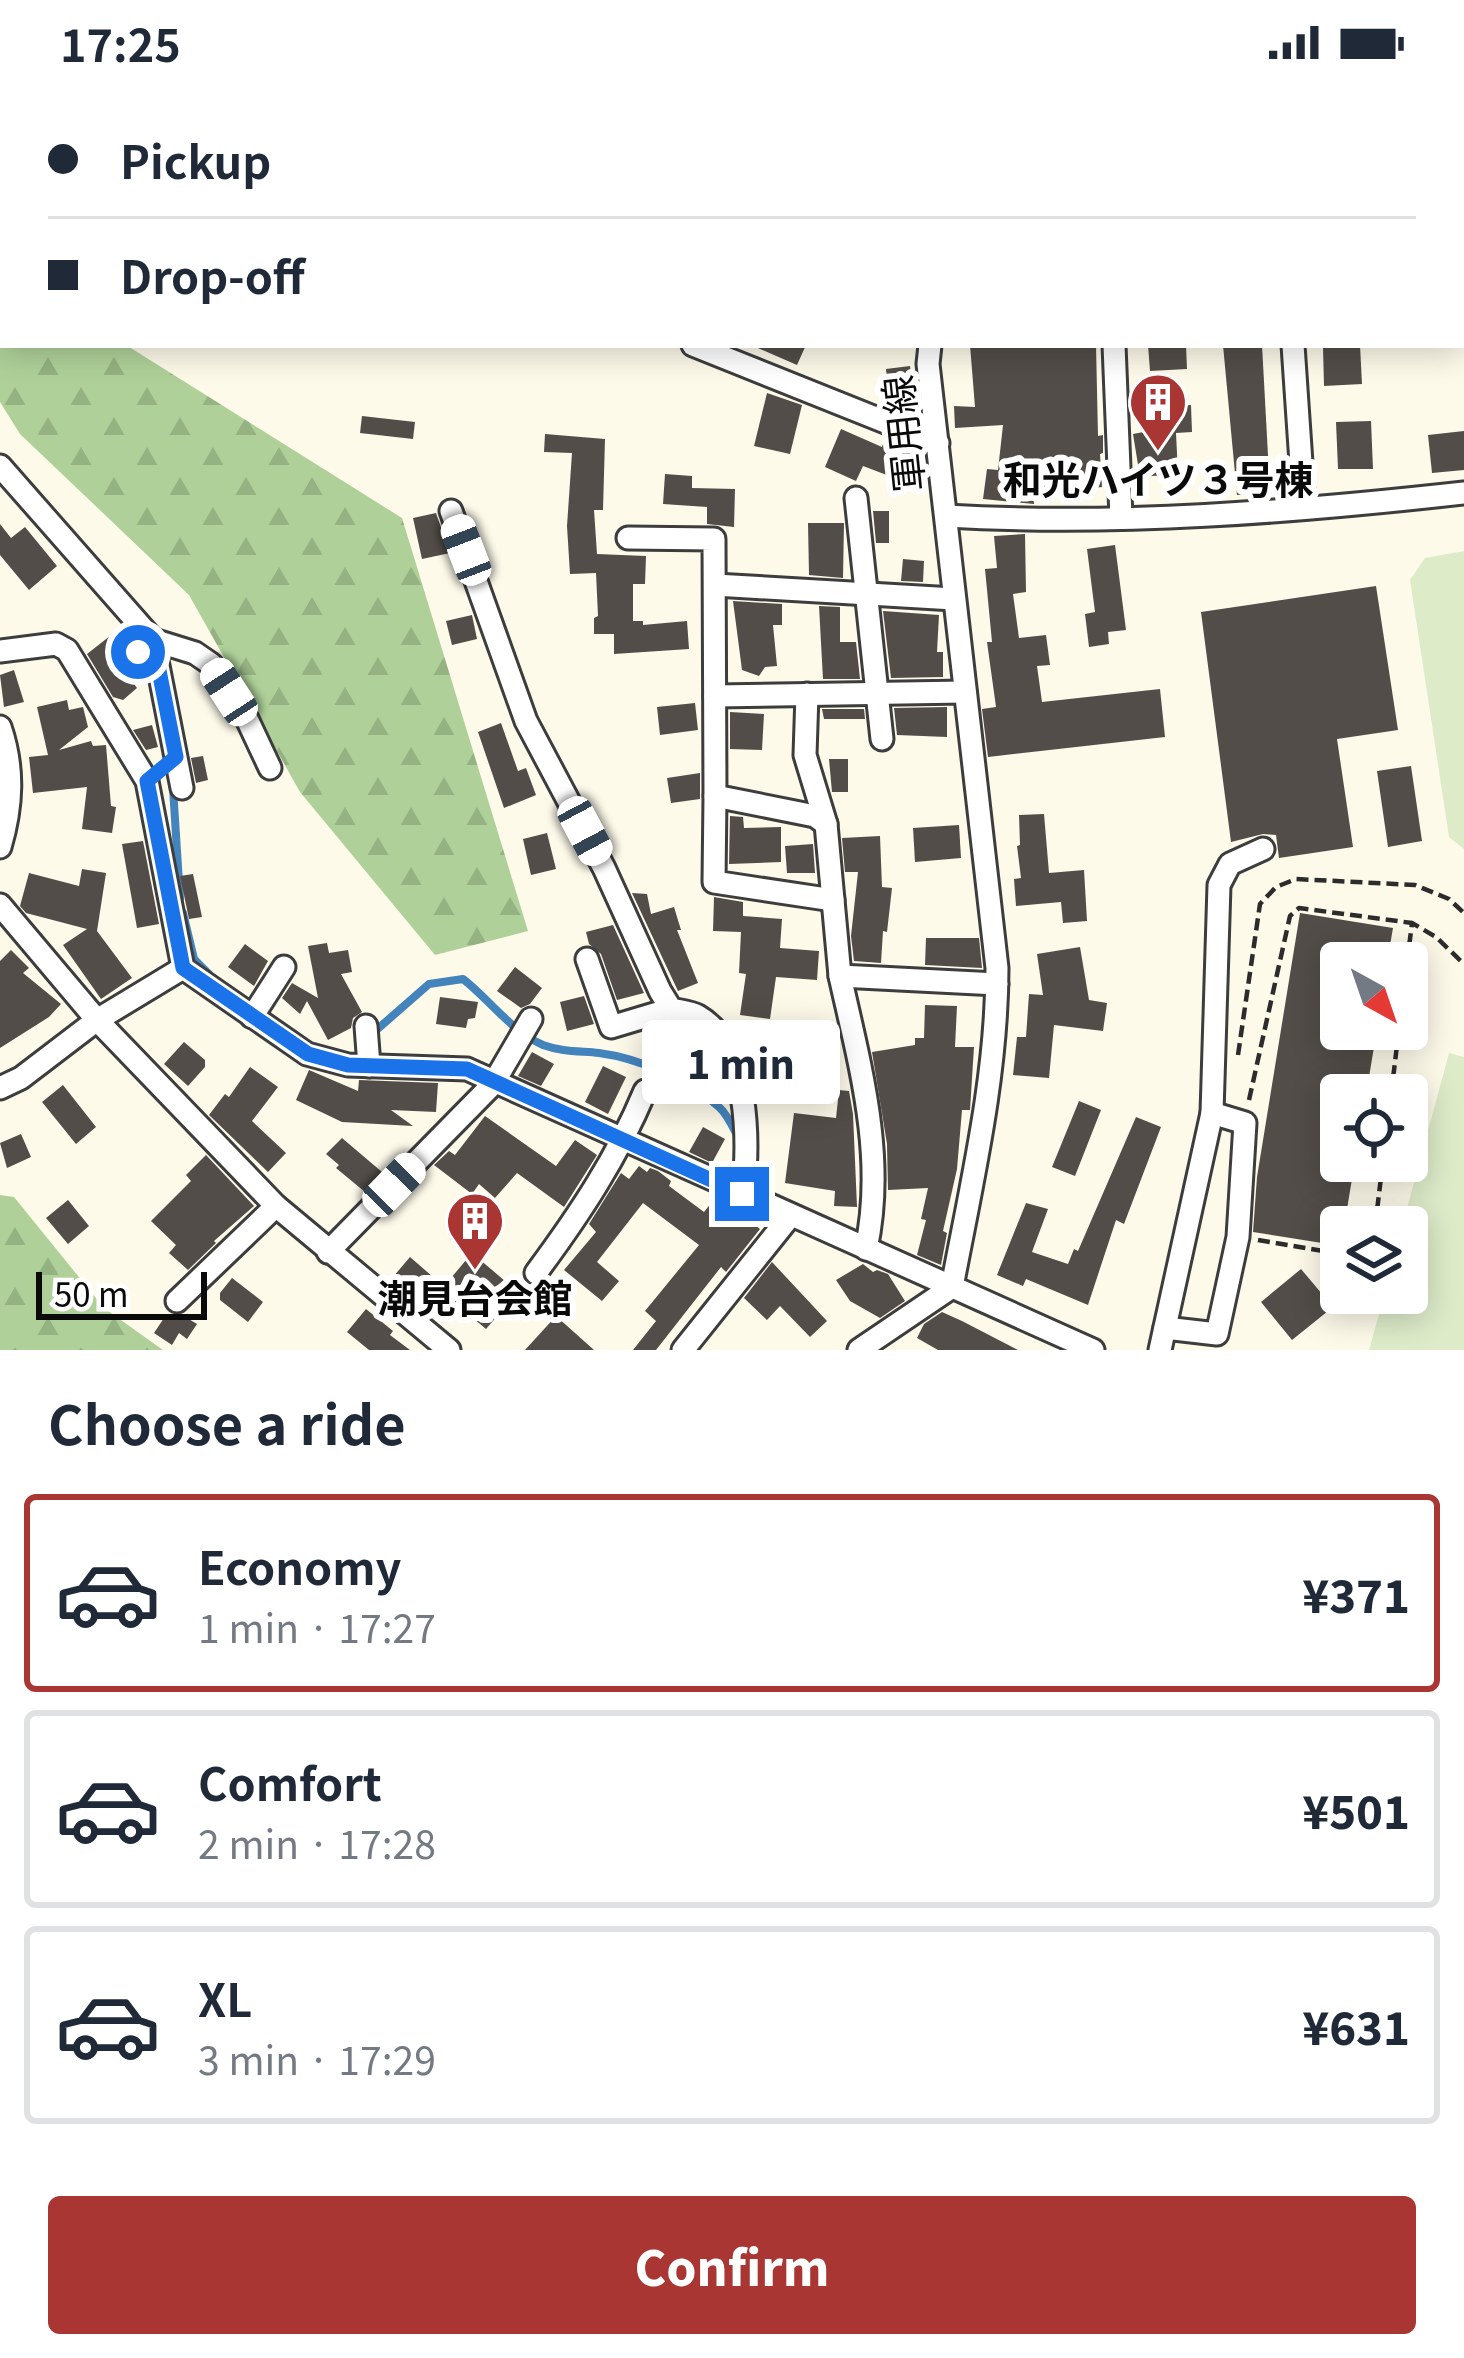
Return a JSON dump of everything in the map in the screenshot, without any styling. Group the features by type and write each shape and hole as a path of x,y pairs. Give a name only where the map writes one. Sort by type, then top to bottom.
{"street":[{"path":"700,348 938,443"},
{"name":"軍用線","path":"930,348 997,984 990,1075 952,1287"},
{"path":"1114,348 1121,517"},
{"path":"1293,348 1304,507"},
{"path":"0,466 60,548 146,646 171,761 182,788"},
{"path":"946,516 1034,521 1464,493"},
{"path":"856,499 882,739"},
{"path":"451,511 526,721 604,868 670,1009"},
{"path":"628,538 715,539 714,881 833,900"},
{"path":"715,585 954,599"},
{"path":"0,651 56,644 67,650 147,781 183,968 256,1011 308,1054 340,1053 367,1043 467,1069 1093,1350"},
{"path":"146,646 195,653 211,664 247,719 270,768"},
{"path":"715,696 964,692"},
{"path":"807,694 805,754 826,824 841,976 870,1112 874,1209 866,1249"},
{"path":"0,727 12,780 0,847"},
{"path":"147,781 171,761"},
{"path":"715,796 815,816 826,824"},
{"path":"1212,1113 1244,1124 1238,1237 1217,1334 1162,1339 1212,1113 1219,885 1230,864 1263,849"},
{"path":"0,905 97,1020 276,1206 449,1350"},
{"path":"587,958 611,1027 670,1009 698,1016 725,1042 739,1085 748,1147 742,1194"},
{"path":"256,1011 284,967"},
{"path":"0,1088 21,1078 97,1020 183,968"},
{"path":"841,976 997,984"},
{"path":"328,1252 493,1084 525,1029"},
{"path":"536,1273 624,1142 646,1090"},
{"path":"177,1301 276,1206"},
{"path":"683,1350 791,1215"},
{"path":"860,1350 952,1287"}],"path":[{"path":"1234,1073 1260,904 1276,887 1296,879 1415,885 1449,899 1464,913"},
{"path":"1244,1124 1290,916 1299,908 1412,923 1436,937 1464,964"},
{"path":"1410,942 1412,923"},
{"path":"1238,1237 1320,1251"}],"green space":[{"path":"0,348 131,348 402,518 528,931 435,955 300,792 189,595 20,434 0,402"},
{"path":"1464,551 1464,849 1449,837 1410,580 1425,558"},
{"path":"1449,1053 1464,1057 1464,1350 1369,1350 1379,1314 1428,1314 1428,1206 1408,1206 1414,1182 1428,1182 1428,1131"},
{"path":"0,1195 14,1197 104,1308 163,1350 0,1350"}],"building":[{"path":"758,348 805,348 797,365"},
{"path":"970,348 1096,348 1102,487 1093,488 1094,494 1034,498 1034,504 983,499 987,469 998,470 1003,425 955,428 954,406 975,407"},
{"path":"1148,348 1186,348 1187,369 1150,371"},
{"path":"1223,348 1262,348 1270,492 1237,495"},
{"path":"1323,348 1360,348 1362,384 1324,386"},
{"path":"910,366 914,395 889,398 886,369"},
{"path":"767,393 802,405 790,454 754,446"},
{"name":"和光ハイツ３号棟","path":"1191,405 1192,432 1176,433 1178,474 1140,477 1133,434 1154,430 1152,408"},
{"path":"362,416 415,422 413,439 360,433"},
{"path":"1371,421 1373,469 1338,469 1336,422"},
{"path":"841,429 882,447 885,438 923,453 913,485 863,466 856,481 825,467"},
{"path":"1464,431 1464,470 1432,473 1428,435"},
{"path":"545,434 605,439 603,510 594,510 597,554 646,556 645,584 633,584 633,621 643,621 643,625 687,621 689,649 614,654 614,634 594,634 596,573 570,574 567,526 572,453 544,452"},
{"path":"665,474 692,476 692,488 735,489 734,527 707,524 707,507 663,504"},
{"path":"873,511 889,511 889,543 876,543"},
{"path":"436,513 450,553 422,559 413,518"},
{"path":"808,523 844,523 843,578 809,575"},
{"path":"0,524 11,538 25,527 57,566 29,590 0,555"},
{"path":"1025,534 1026,592 1013,594 1019,638 1046,635 1050,665 1037,666 1042,702 1160,689 1165,737 988,757 982,709 996,707 987,642 992,642 985,569 997,568 994,536"},
{"path":"1115,545 1126,630 1108,632 1109,644 1089,647 1085,614 1095,612 1087,549"},
{"path":"903,559 924,561 923,582 901,581"},
{"path":"1376,586 1398,730 1337,739 1353,847 1279,858 1276,835 1231,842 1201,612"},
{"path":"733,601 782,604 782,625 773,625 777,666 765,667 759,676 742,670"},
{"path":"819,606 840,607 840,642 856,642 860,679 823,679"},
{"path":"883,611 939,615 937,652 943,652 943,677 891,678"},
{"path":"472,615 477,639 452,645 446,621"},
{"path":"115,632 139,662 126,673 137,688 123,700 113,697 87,654"},
{"path":"14,670 24,702 4,707 0,675"},
{"path":"67,700 69,710 83,707 88,727 59,750 91,741 93,746 106,745 111,806 116,807 112,833 82,829 87,787 33,793 29,757 48,755 37,707"},
{"path":"695,703 698,730 660,735 657,707"},
{"path":"947,707 947,737 897,735 894,708"},
{"path":"822,709 864,709 865,719 824,719"},
{"path":"730,712 764,714 762,750 730,749"},
{"path":"501,723 518,771 526,768 536,795 504,808 478,732"},
{"path":"152,725 158,747 146,750 133,730"},
{"path":"203,756 208,780 196,783 191,758"},
{"path":"829,759 848,759 848,792 832,792"},
{"path":"1411,766 1422,841 1388,847 1377,771"},
{"path":"700,773 700,799 671,803 667,778"},
{"path":"1044,814 1049,873 1084,870 1087,921 1063,923 1061,902 1016,906 1014,879 1021,878 1019,815"},
{"path":"730,816 743,817 744,828 781,827 781,862 729,864"},
{"path":"959,825 961,858 915,862 913,828"},
{"path":"547,833 556,869 531,875 523,839"},
{"path":"880,836 882,887 892,888 881,963 854,961 851,936 858,872 845,872 842,838"},
{"path":"143,841 159,924 137,928 122,844"},
{"path":"813,844 815,873 787,873 785,846"},
{"path":"82,869 106,873 97,931 132,978 101,999 63,945 87,929 26,913 20,906 29,873 79,886"},
{"path":"193,874 202,917 189,919 180,876"},
{"path":"632,893 647,894 651,914 674,907 681,930 677,930 698,983 678,991"},
{"path":"714,897 743,902 743,916 782,919 780,948 819,951 817,980 776,977 770,1019 740,1015 746,974 739,973 741,932 713,931"},
{"path":"1300,913 1393,928 1391,942 1320,942 1320,1050 1374,1050 1370,1074 1320,1074 1320,1182 1352,1182 1348,1206 1320,1206 1320,1243 1253,1232 1257,1177"},
{"path":"613,925 644,993 617,1000 601,954 589,944 586,932"},
{"path":"926,938 979,938 982,968 925,965"},
{"path":"327,943 329,953 348,950 352,972 341,974 362,1012 353,1018 351,1028 328,1040 307,1001 300,1014 282,998 292,983 318,998 308,946"},
{"path":"245,944 268,961 254,986 228,967"},
{"path":"1080,947 1089,1000 1107,1003 1103,1031 1054,1025 1049,1078 1013,1075 1017,1037 1026,1037 1029,994 1043,995 1037,954"},
{"path":"11,950 29,968 23,973 61,1004 0,1048 0,961"},
{"path":"515,967 542,988 521,1008 497,991"},
{"path":"584,996 594,1024 567,1031 560,1002"},
{"path":"440,997 478,1002 475,1018 468,1019 466,1028 436,1024"},
{"path":"925,1005 957,1006 955,1047 974,1047 970,1110 962,1110 941,1265 917,1255 928,1188 888,1190 887,1144 872,1052 915,1045 915,1038 924,1038"},
{"path":"786,1023 826,1031 823,1050 782,1042"},
{"path":"681,1026 703,1040 681,1074 659,1061"},
{"path":"184,1042 205,1060 205,1067 188,1086 164,1064"},
{"path":"532,1052 554,1064 541,1086 518,1076"},
{"path":"603,1066 626,1077 608,1114 585,1102"},
{"path":"250,1067 278,1087 252,1121 286,1153 268,1172 209,1115"},
{"path":"309,1070 358,1091 359,1080 438,1083 436,1112 391,1110 413,1126 342,1122 296,1100"},
{"path":"63,1085 96,1127 76,1144 42,1102"},
{"path":"839,1090 849,1091 853,1114 857,1207 834,1206 835,1191 785,1183 794,1113 836,1118"},
{"path":"1079,1101 1101,1110 1075,1176 1052,1167"},
{"path":"485,1116 556,1166 575,1140 597,1155 564,1207 517,1173 495,1198 479,1184 472,1194 434,1165 449,1151 455,1155"},
{"path":"1136,1117 1161,1127 1124,1224 1116,1220 1088,1305 1026,1279 1023,1286 997,1275 1026,1203 1048,1209 1032,1252 1068,1264 1074,1249 1078,1251"},
{"path":"703,1127 725,1139 712,1163 689,1152"},
{"path":"21,1134 31,1157 7,1168 0,1143"},
{"path":"342,1138 382,1172 365,1192 326,1154"},
{"path":"206,1155 254,1206 188,1270 169,1253 176,1245 151,1221 191,1181 186,1175"},
{"path":"639,1166 647,1172 650,1168 658,1171 671,1181 669,1186 704,1212 712,1202 736,1220 741,1214 760,1229 726,1272 721,1267 656,1350 633,1350 656,1321 645,1311 699,1245 643,1203 597,1262 619,1281 602,1301 564,1270 596,1232 589,1224 621,1173 629,1179"},
{"path":"68,1200 89,1226 68,1244 46,1218"},
{"name":"潮見台会館","path":"472,1253 518,1292 486,1329 467,1313 462,1319 435,1297"},
{"path":"410,1257 440,1283 423,1303 393,1277"},
{"path":"772,1262 827,1321 810,1337 780,1306 767,1320 744,1298"},
{"path":"863,1264 873,1272 888,1274 905,1301 880,1318 850,1301 836,1280"},
{"path":"1301,1269 1320,1292 1320,1314 1324,1314 1292,1340 1261,1302"},
{"path":"232,1278 263,1302 248,1322 220,1300"},
{"path":"366,1309 410,1350 369,1350 347,1332"},
{"path":"942,1312 1018,1350 938,1350 917,1338 924,1324"},
{"path":"166,1315 172,1319 182,1315 197,1324 187,1339 179,1333 172,1345 154,1333"},
{"path":"556,1316 594,1350 525,1350"}],"waterway":[{"path":"173,788 180,898"},
{"path":"183,913 194,959 209,974"},
{"path":"373,1033 429,984 463,979 511,1024 543,1045 630,1060 694,1088 722,1110 739,1139"}],"place":[{"name":"和光ハイツ３号棟","path":"1158,453"},
{"name":"潮見台会館","path":"475,1272"}],"route":[{"path":"138,652 153,640 176,757 147,781 183,968 308,1054 348,1065 467,1069 742,1194"}]}
